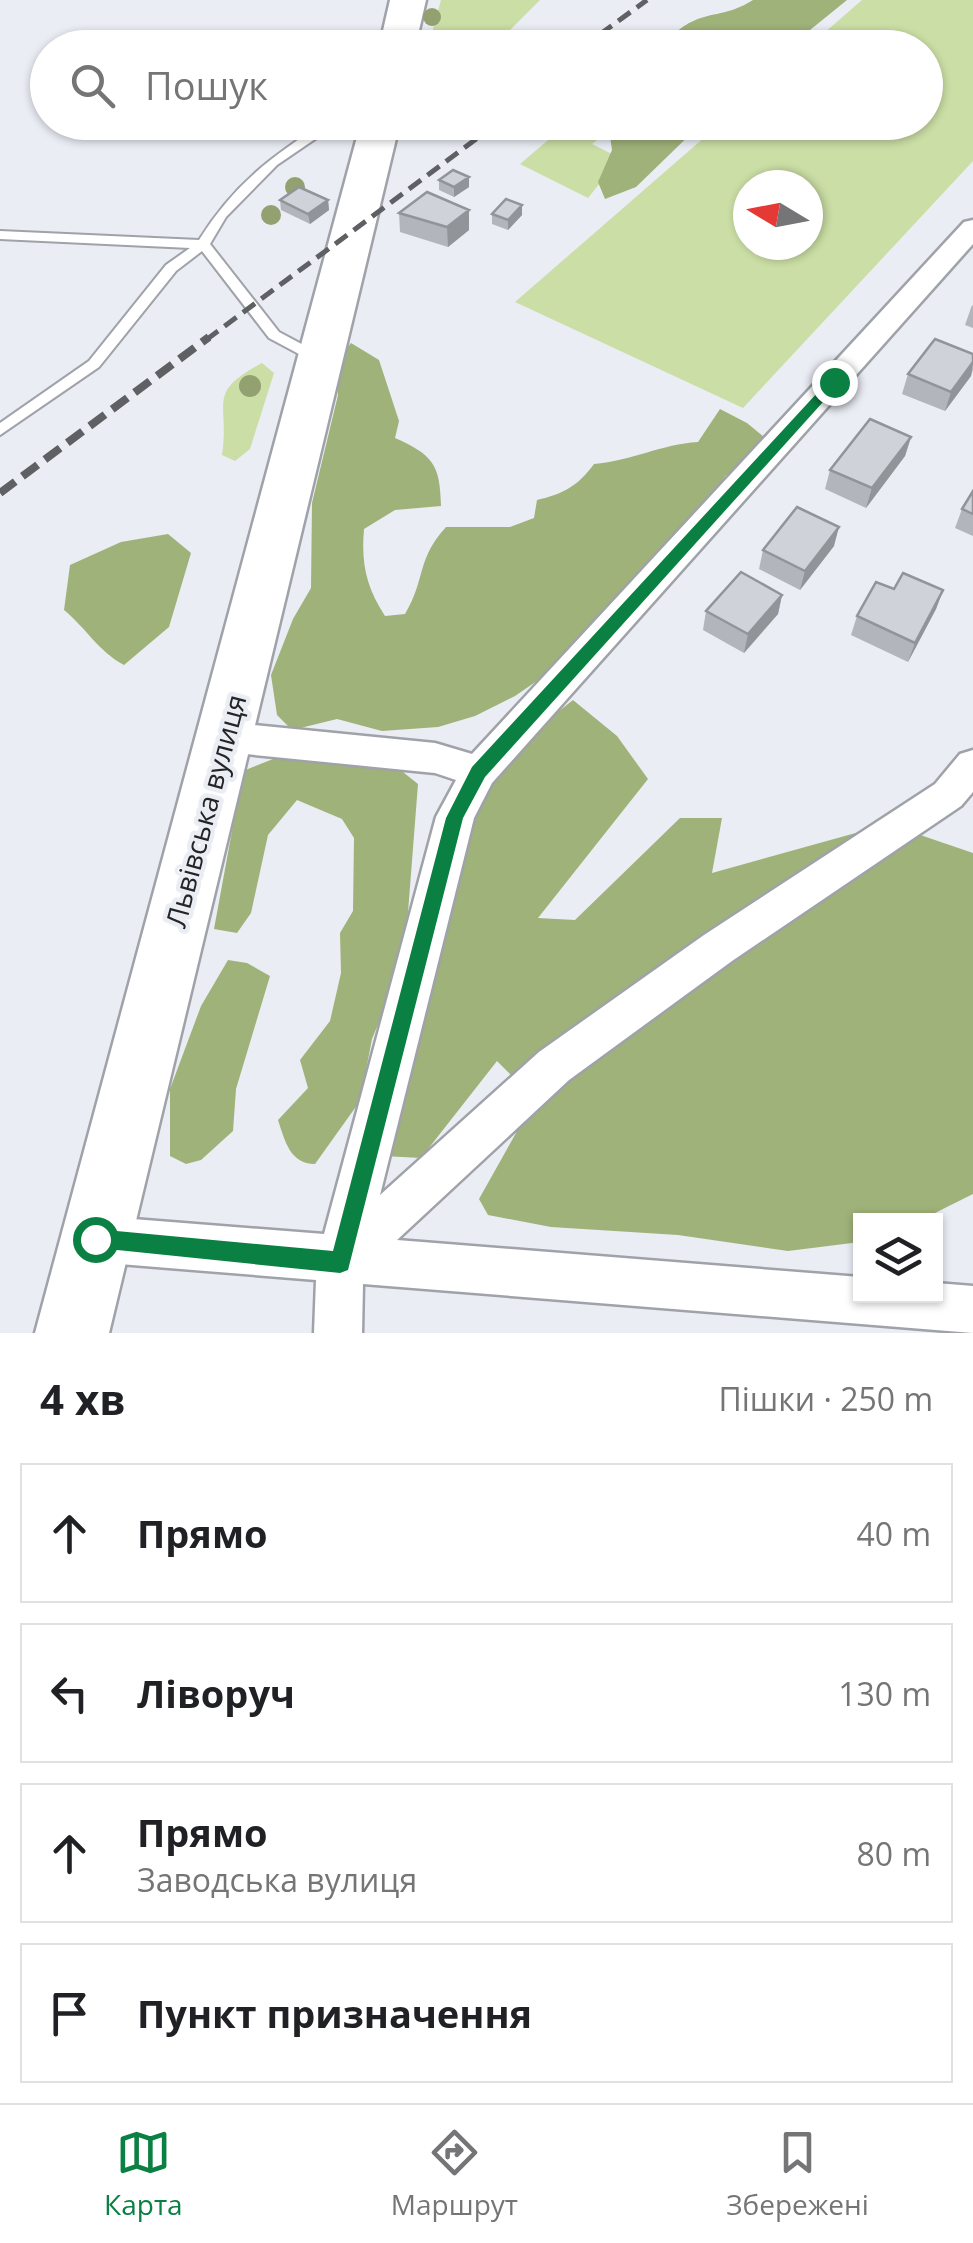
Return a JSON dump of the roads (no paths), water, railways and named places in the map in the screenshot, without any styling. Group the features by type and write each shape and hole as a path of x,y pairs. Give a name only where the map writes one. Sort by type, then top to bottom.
{"highway":[{"path":"400,30 408,0"},
{"name":"Львівська вулиця","path":"72,1333 323,362 377,140"}],"street":[{"path":"338,1333 340,1262 454,818 478,772 973,228"},
{"path":"226,737 434,758 478,772"},
{"path":"340,1262 554,1066 718,948 948,795 973,766"},
{"path":"95,1239 340,1262 973,1310"}],"lane":[{"path":"0,430 94,364 171,268 202,244 220,215 272,162 306,140"},
{"path":"0,235 202,244 274,335 323,362"}],"railway":[{"path":"606,30 647,0"},
{"path":"206,340 475,140"},
{"path":"0,493 209,337"}]}
